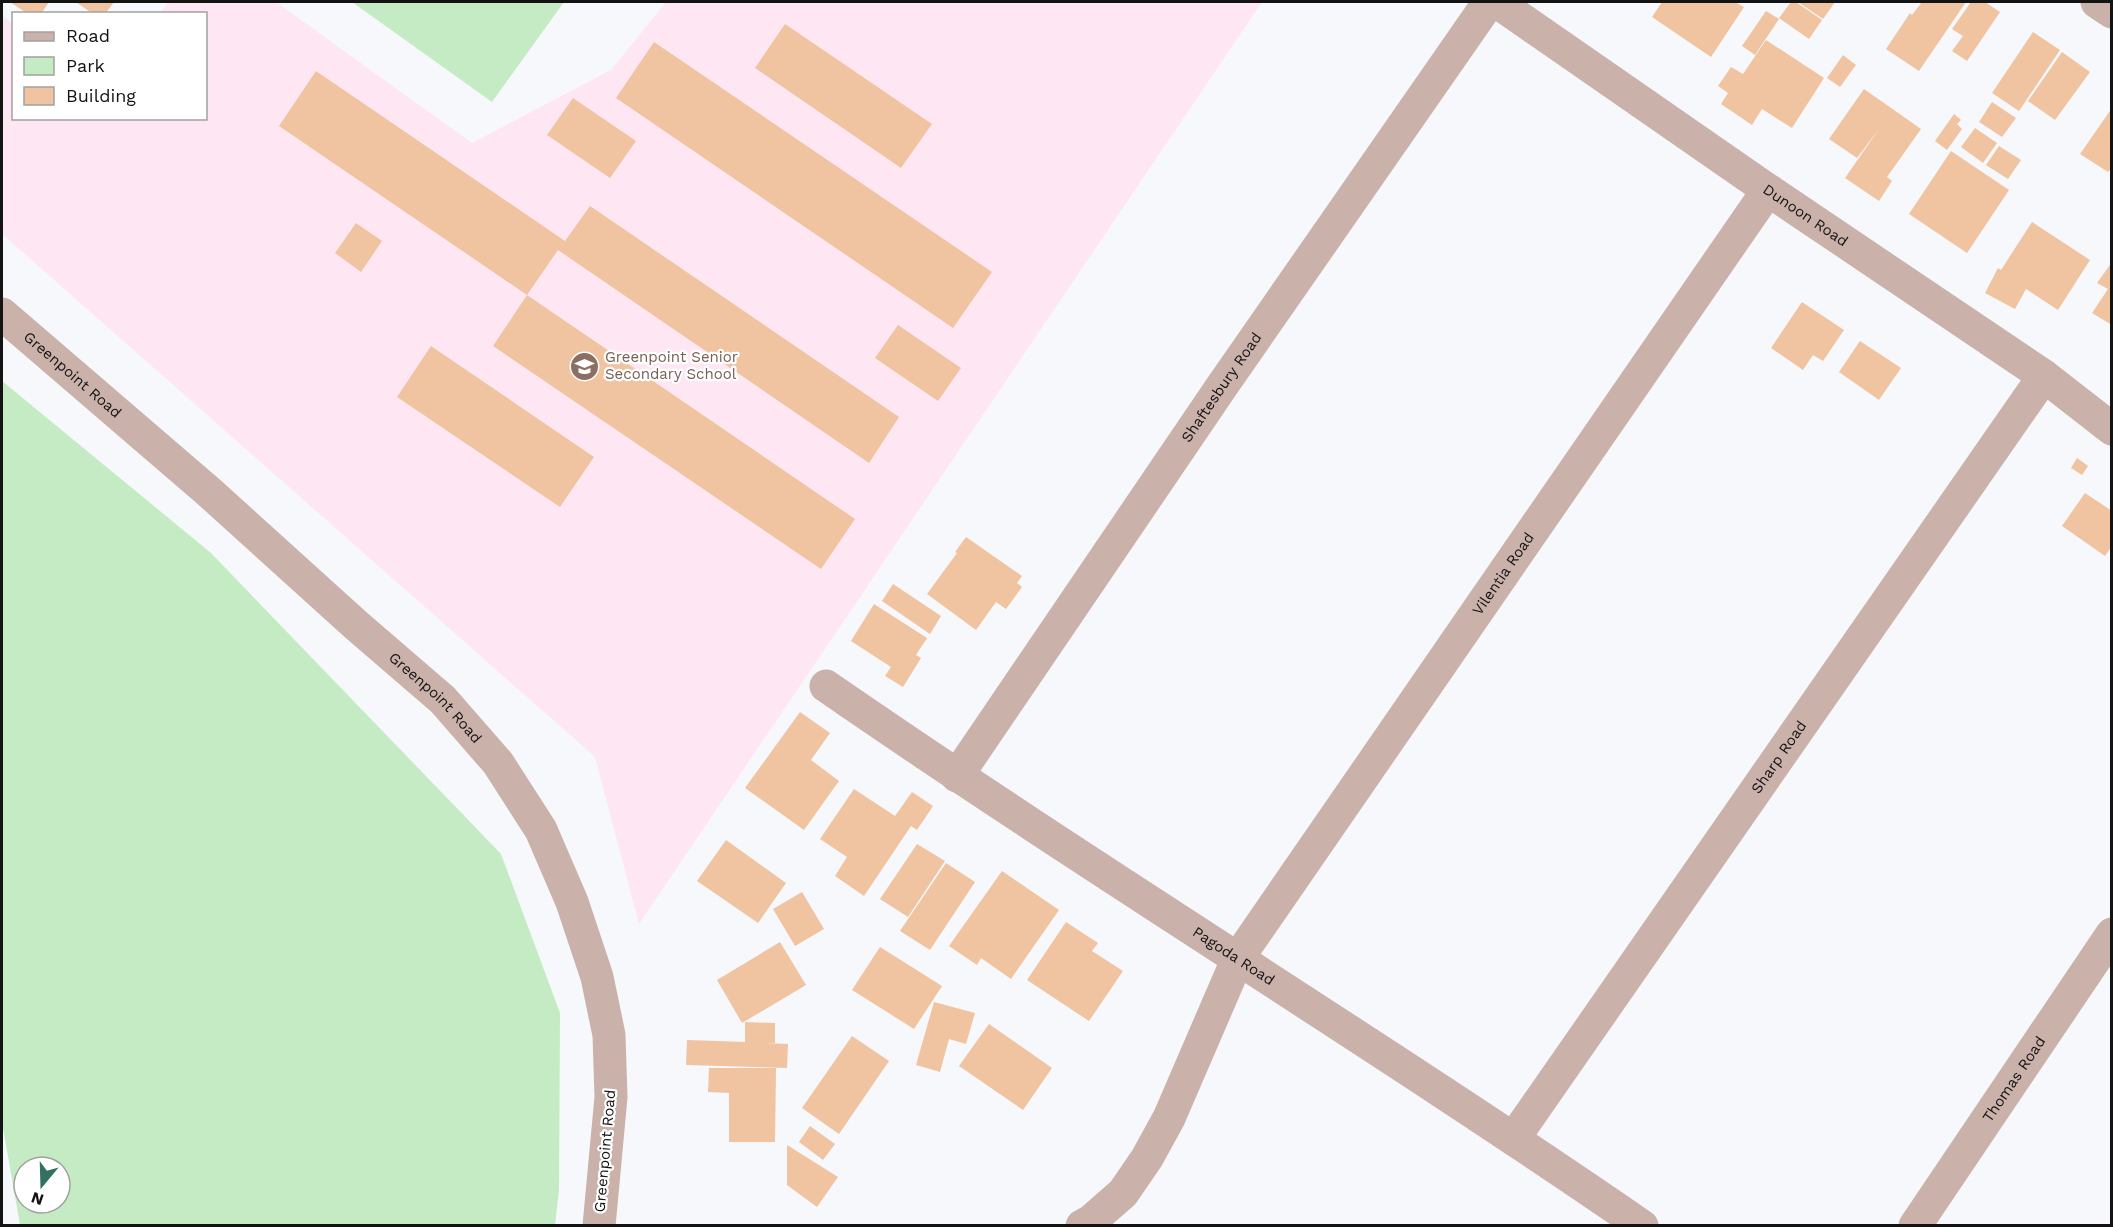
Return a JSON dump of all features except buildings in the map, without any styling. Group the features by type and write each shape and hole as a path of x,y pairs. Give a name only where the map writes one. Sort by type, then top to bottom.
{"street":[{"name":"Shaftesbury Road","path":"957,776 1221,386 1490,2"},
{"name":"Dunoon Road","path":"1497,2 1768,190 2044,376 2112,429"},
{"path":"2097,2 2112,12"},
{"name":"Vilentia Road","path":"1083,1226 1123,1193 1147,1158 1169,1118 1238,958 1768,190"},
{"name":"Greenpoint Road","path":"2,314 209,492 443,700 498,763 541,830 572,902 599,988 609,1035 611,1097 599,1226"},
{"name":"Sharp Road","path":"1514,1138 2044,376"},
{"name":"Pagoda Road","path":"826,686 957,776 1514,1138 1642,1226"},
{"name":"Thomas Road","path":"1915,1226 2112,934"}],"shaded area":[{"name":"Greenpoint Senior Secondary School","path":"168,2 276,2 472,143 611,70 666,2 1262,2 639,924 595,757 2,234 2,15 12,23 12,120 207,120 207,12 161,12"}],"green space":[{"path":"352,2 564,2 492,102"},
{"path":"2,381 211,553 501,854 560,1013 559,1190 555,1225 20,1225 18,1215 72,1215 72,1155 12,1155 12,1179 2,1122"}],"place":[{"name":"Greenpoint Senior Secondary School","path":"584,366"}]}
